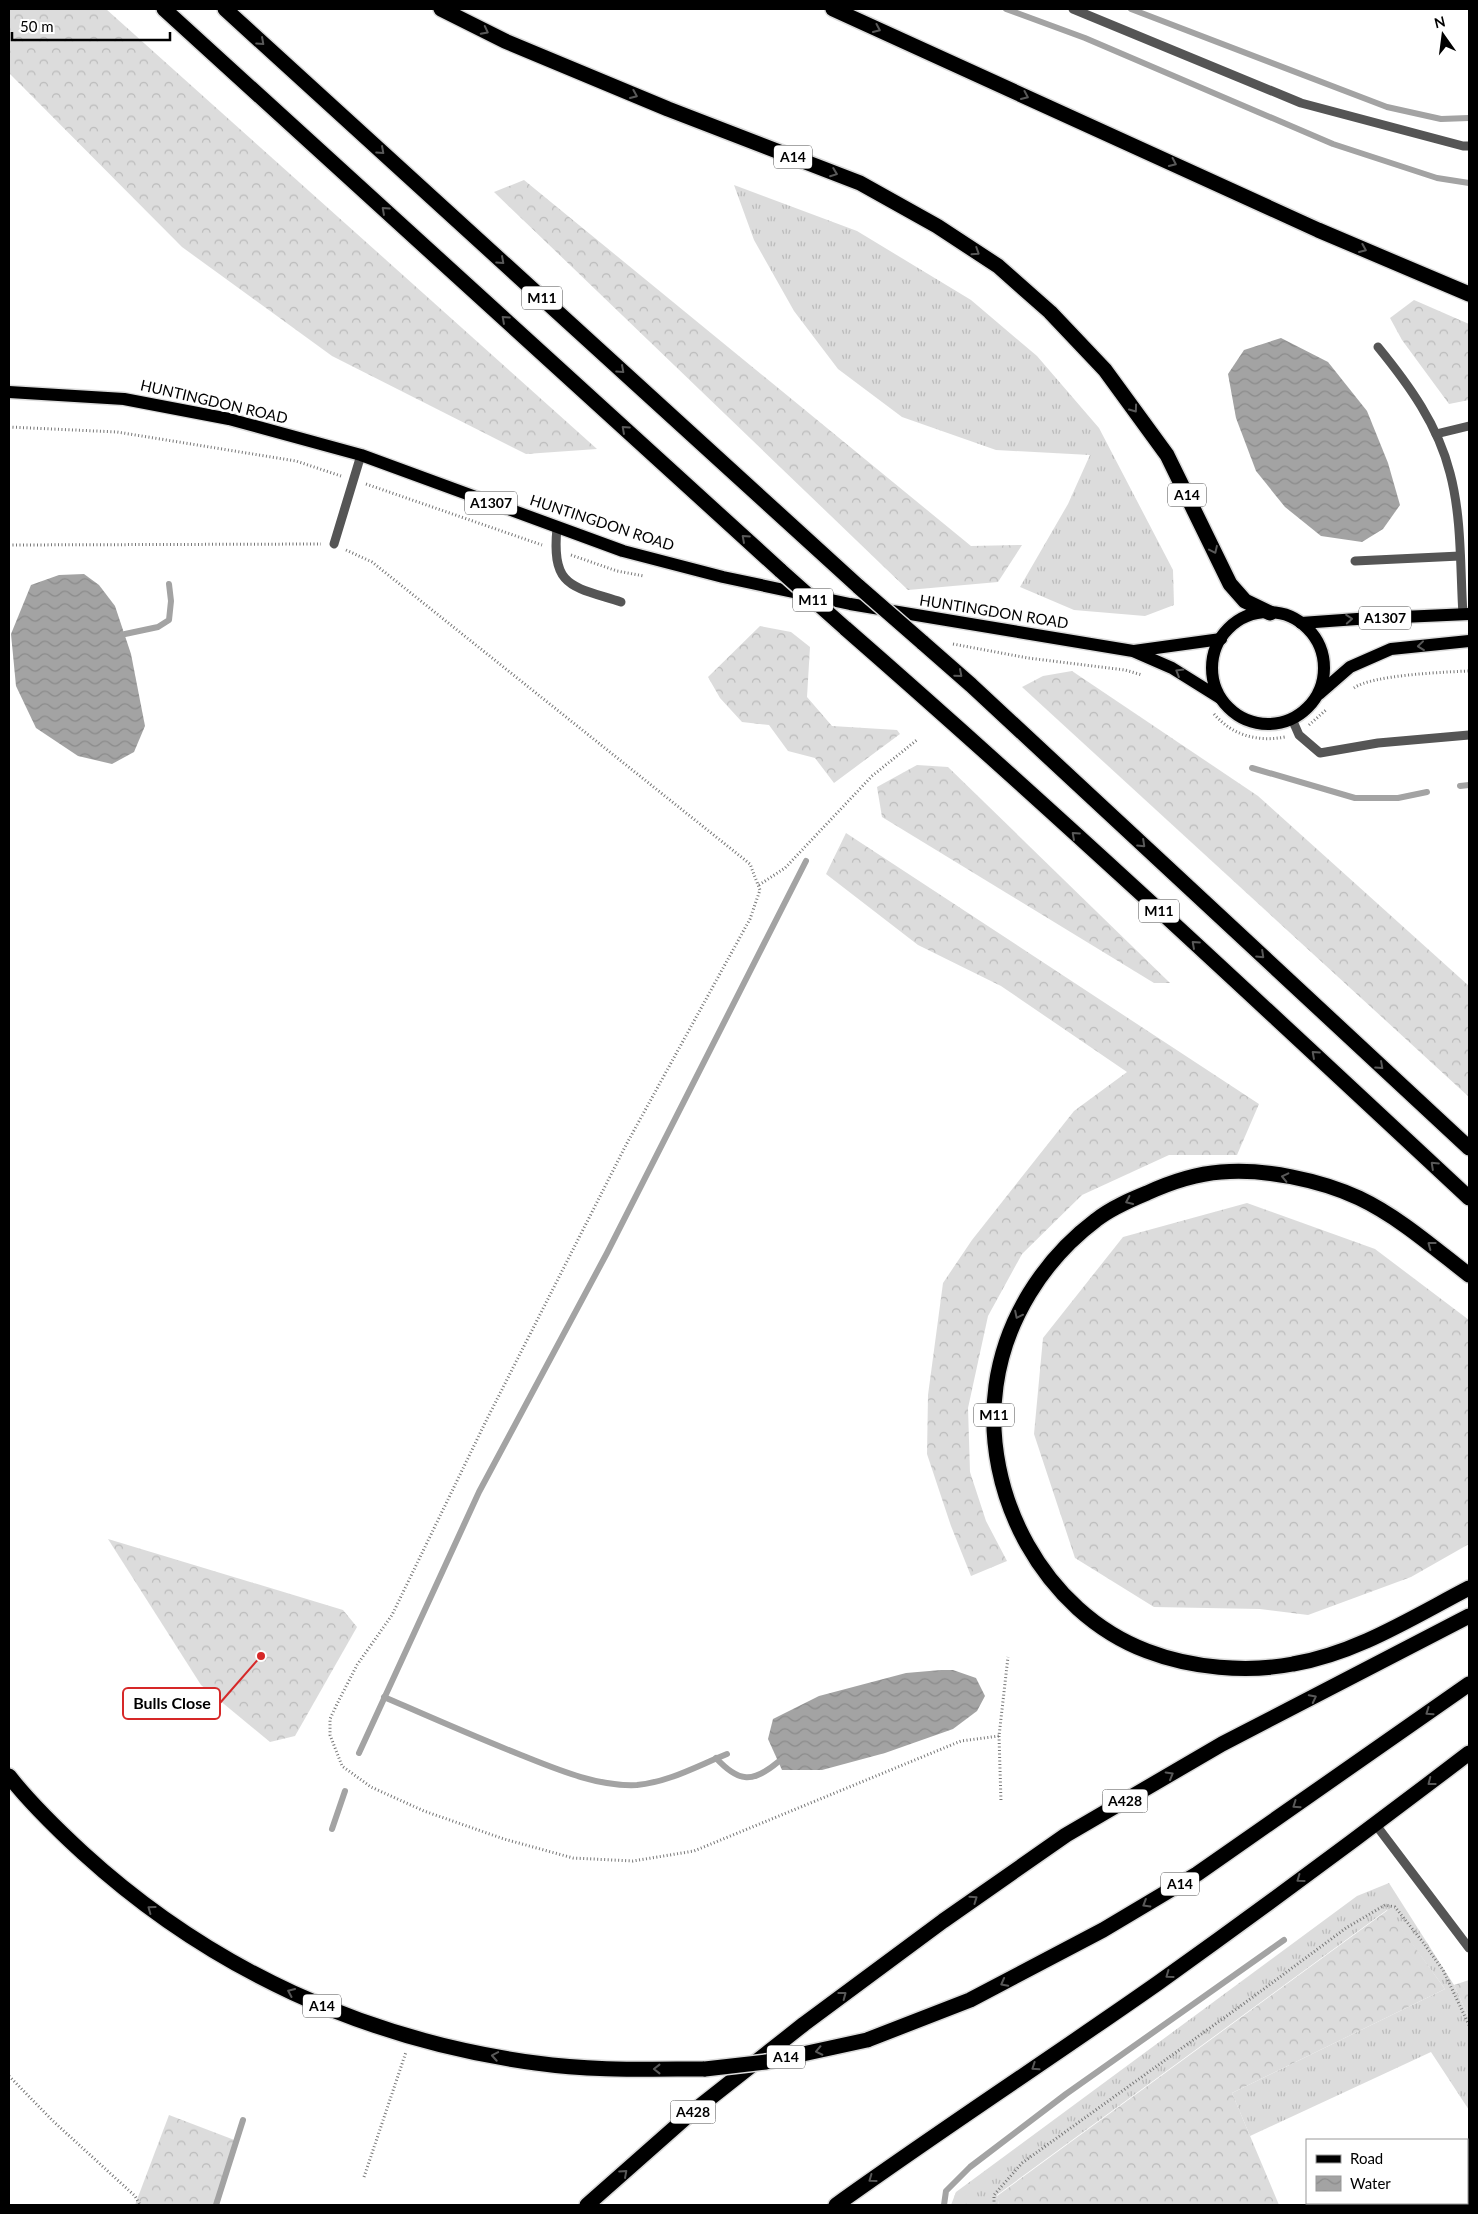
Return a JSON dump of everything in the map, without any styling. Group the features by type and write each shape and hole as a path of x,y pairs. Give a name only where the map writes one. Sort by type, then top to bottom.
{"highway":[{"name":"M11","path":"164,9 781,571 938,709 1322,1060 1469,1198"},
{"name":"M11","path":"225,9 859,586 971,685 1469,1148"},
{"name":"A14","path":"441,9 505,41 668,109 860,183 937,226 998,266 1050,312 1105,370 1167,455 1230,584 1245,601 1270,613"},
{"path":"833,9 1318,230 1469,294"},
{"name":"M11","path":"1469,1275 1395,1218 1358,1198 1326,1187 1267,1174 1221,1172 1193,1176 1142,1195 1097,1219 1060,1252 1044,1270 1016,1316 995,1388 994,1412 994,1437 1003,1486 1020,1533 1032,1552 1045,1572 1078,1609 1101,1626 1148,1652 1206,1665 1266,1668 1292,1664 1328,1656 1363,1643 1469,1588"},
{"name":"A428","path":"587,2205 690,2114 804,2024 943,1921 1066,1836 1222,1744 1469,1616"},
{"name":"A14","path":"9,1776 56,1829 113,1881 186,1934 262,1979 340,2014 411,2037 464,2051 537,2063 608,2069 705,2069 766,2062 867,2040 970,2000 1112,1925 1197,1874 1469,1684"},
{"path":"836,2205 1157,1983 1376,1825 1469,1753"}],"main road":[{"name":"HUNTINGDON ROAD","path":"9,392 124,399 229,419 361,455 557,528 623,550 723,577 850,604 1134,651 1172,668 1220,698"},
{"path":"1260,613 1270,613 1289,617 1301,623 1314,637 1322,654 1324,674 1322,686 1306,710 1292,719 1268,724 1250,722 1233,712 1220,698 1212,670 1216,649 1221,639 1234,625 1242,619 1260,613"},
{"name":"A1307","path":"1301,623 1357,618 1466,615"},
{"name":"HUNTINGDON ROAD","path":"1134,651 1221,639"},
{"name":"A1307","path":"1316,697 1350,667 1391,649 1469,641"}],"lane":[{"path":"1073,9 1301,103 1469,146"},
{"path":"1378,348 1410,388 1436,434 1451,476 1456,501 1466,615"},
{"path":"1436,434 1469,426"},
{"path":"334,544 361,455"},
{"path":"557,528 555,549 560,574 566,581 582,589 621,602"},
{"path":"1354,561 1460,556"},
{"path":"1292,719 1299,735 1320,753 1378,743 1469,735"},
{"path":"1376,1825 1469,1948"}],"path":[{"path":"9,427 116,432 296,461 618,571 646,576"},
{"path":"9,545 334,544 372,562 743,858 750,864 759,886 760,890 750,919 626,1145 486,1421 392,1615 357,1665 336,1704 330,1719 330,1735 342,1766 371,1788 424,1811 504,1839 573,1858 632,1862 694,1851 961,1741 999,1736"},
{"path":"950,644 1028,658 1125,670 1149,677"},
{"path":"1350,692 1360,684 1396,678 1469,671"},
{"path":"1210,710 1223,725 1245,736 1268,740 1299,735 1333,704"},
{"path":"759,886 785,868 872,776 918,739"},
{"path":"1001,1802 999,1736 1008,1657"},
{"path":"994,2205 994,2195 1022,2163 1346,1928 1385,1905 1395,1907 1443,1970 1469,2026"},
{"path":"364,2177 411,2037"},
{"path":"9,2076 53,2121 135,2196 140,2205"}],"green space":[{"path":"9,9 106,9 597,449 526,454 332,356 182,247 9,73"},
{"path":"524,180 971,546 1022,545 998,582 908,590 494,192"},
{"path":"734,185 857,231 971,300 1037,356 1099,428 1173,570 1174,605 1145,616 1074,610 1020,587 1068,504 1090,455 996,450 902,417 838,369 794,311 754,240"},
{"path":"1414,300 1469,324 1469,400 1449,404 1402,340 1390,318"},
{"path":"760,626 791,632 810,647 807,697 832,726 897,730 900,734 834,783 815,758 788,751 769,725 742,722 720,698 708,677"},
{"path":"1072,671 1258,796 1469,986 1469,1097 1022,687 1043,676"},
{"path":"917,765 948,767 1170,983 1154,983 882,817 877,787"},
{"path":"846,833 1259,1104 1237,1155 1169,1155 1082,1195 1022,1254 988,1316 968,1408 970,1472 986,1521 1007,1561 971,1576 951,1526 927,1454 928,1395 943,1283 972,1240 1074,1111 1127,1072 1001,986 918,945 826,874"},
{"path":"1247,1203 1375,1249 1469,1320 1469,1544 1411,1577 1308,1615 1260,1609 1154,1607 1075,1558 1034,1434 1043,1338 1123,1237"},
{"path":"108,1539 343,1610 357,1627 295,1736 270,1742 201,1685"},
{"path":"1389,1883 1454,1985 1469,2018 1469,2110 1431,2052 1250,2136 1232,2093 1445,1989 1387,1910 997,2195 999,2205 951,2205 956,2192 1357,1896"},
{"path":"1388,1910 1445,1989 1232,2093 1279,2205 999,2205 997,2196"},
{"path":"1469,1980 1469,2018 1454,1985"},
{"path":"169,2115 237,2141 219,2205 135,2205"}],"water":[{"path":"1281,338 1328,362 1367,411 1388,463 1400,505 1383,529 1362,542 1321,536 1285,507 1256,471 1236,418 1228,374 1244,350"},
{"path":"84,574 99,585 115,606 131,654 145,726 134,752 112,764 78,756 36,728 16,686 11,634 31,585 59,575"},
{"path":"953,1670 976,1678 985,1696 977,1711 953,1729 885,1753 822,1770 782,1770 768,1739 773,1719 819,1696 906,1673"}],"waterway":[{"path":"1006,9 1085,38 1333,144 1437,178 1469,183"},
{"path":"1131,9 1387,107 1441,119 1469,118"},
{"path":"125,634 158,627 169,620 171,601 169,584"},
{"path":"1252,768 1355,798 1398,798 1427,792"},
{"path":"1460,786 1469,785"},
{"path":"359,1753 479,1492 607,1253 806,861"},
{"path":"384,1697 548,1766 577,1776 607,1783 637,1785 660,1781 727,1754"},
{"path":"716,1758 732,1772 746,1777 761,1774 778,1762"},
{"path":"332,1829 345,1791"},
{"path":"944,2205 946,2191 970,2167 1066,2094 1284,1940"},
{"path":"216,2205 243,2120"}],"place":[{"name":"Bulls Close","path":"261,1656"}]}
